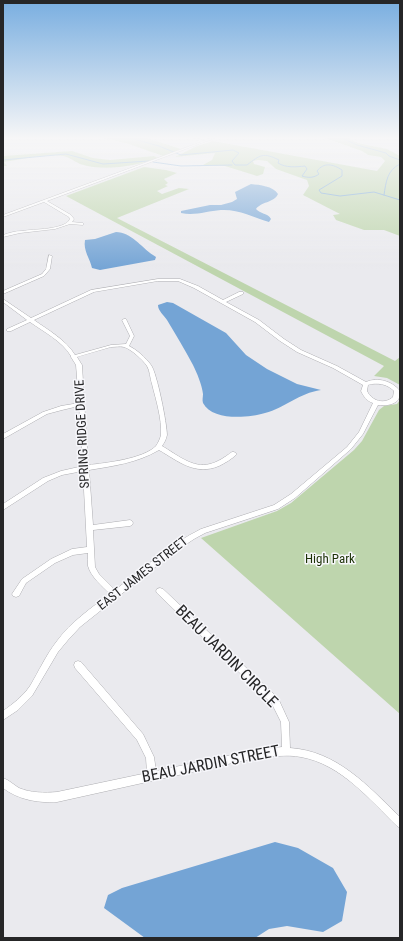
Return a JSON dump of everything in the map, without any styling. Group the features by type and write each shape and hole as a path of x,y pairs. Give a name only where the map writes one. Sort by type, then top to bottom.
{"street":[{"path":"3,216 96,182"},
{"path":"44,201 70,216 72,219 70,223"},
{"path":"3,236 19,231 59,227 70,223 82,224"},
{"path":"3,293 43,275 48,269 50,256"},
{"path":"9,330 93,291 151,281 171,280 185,282 257,321 298,351 366,384 380,382 392,386 397,394 397,401 388,404 370,400 364,394 366,384"},
{"path":"223,302 241,293"},
{"name":"SPRING RIDGE DRIVE","path":"3,300 61,342 71,352 78,365 82,404 92,567 97,576 115,595"},
{"path":"124,320 131,334 131,339 127,346"},
{"path":"3,507 48,479 61,473 85,467 124,462 147,453 158,447 163,441 164,430 150,369 136,351 127,346 113,346 73,357"},
{"name":"EAST JAMES STREET","path":"3,716 15,707 31,690 51,656 65,638 115,595 193,535 203,530 276,507 293,496 349,448 361,433 376,402"},
{"path":"3,437 45,413 82,404"},
{"path":"158,447 200,468 212,467 234,454"},
{"path":"89,528 130,523"},
{"path":"16,594 24,582 52,561 72,552 90,550"},
{"name":"BEAU JARDIN CIRCLE","path":"160,591 275,702 285,722 286,750"},
{"path":"78,665 140,737 148,751 152,776"},
{"name":"BEAU JARDIN STREET","path":"3,782 17,792 30,797 57,797 255,754 275,750 286,750 306,753 333,764 356,781 400,823"}],"green space":[{"path":"104,182 167,182 168,183 165,185 168,186 157,191 162,194 179,188 189,189 117,218 395,361 400,357 400,385 387,378 374,376 384,366 66,196"},
{"path":"308,182 400,182 400,236 384,230 364,230 336,220 333,215 340,214 303,195 309,186"},
{"name":"High Park","path":"400,400 400,714 201,538 277,511 291,503 354,450 362,441 379,410 384,406 397,404"}],"water":[{"path":"251,184 262,185 273,189 278,194 274,199 256,209 270,217 271,219 269,222 239,212 227,210 196,214 181,213 181,211 232,202 237,199 235,192"},
{"path":"116,232 126,234 136,240 156,257 155,260 100,270 92,268 86,251 85,240 95,239"},
{"path":"167,302 173,303 226,333 246,355 267,369 297,384 321,390 306,394 279,408 258,415 231,417 214,413 203,403 202,387 195,368 159,309 158,305"},
{"path":"275,842 298,848 333,868 347,892 342,921 323,932 287,926 269,929 255,938 145,938 104,908 108,895 122,888"}],"waterway":[{"path":"332,182 319,190 321,193 340,196 374,192 400,200"},
{"path":"384,195 387,182"}]}
